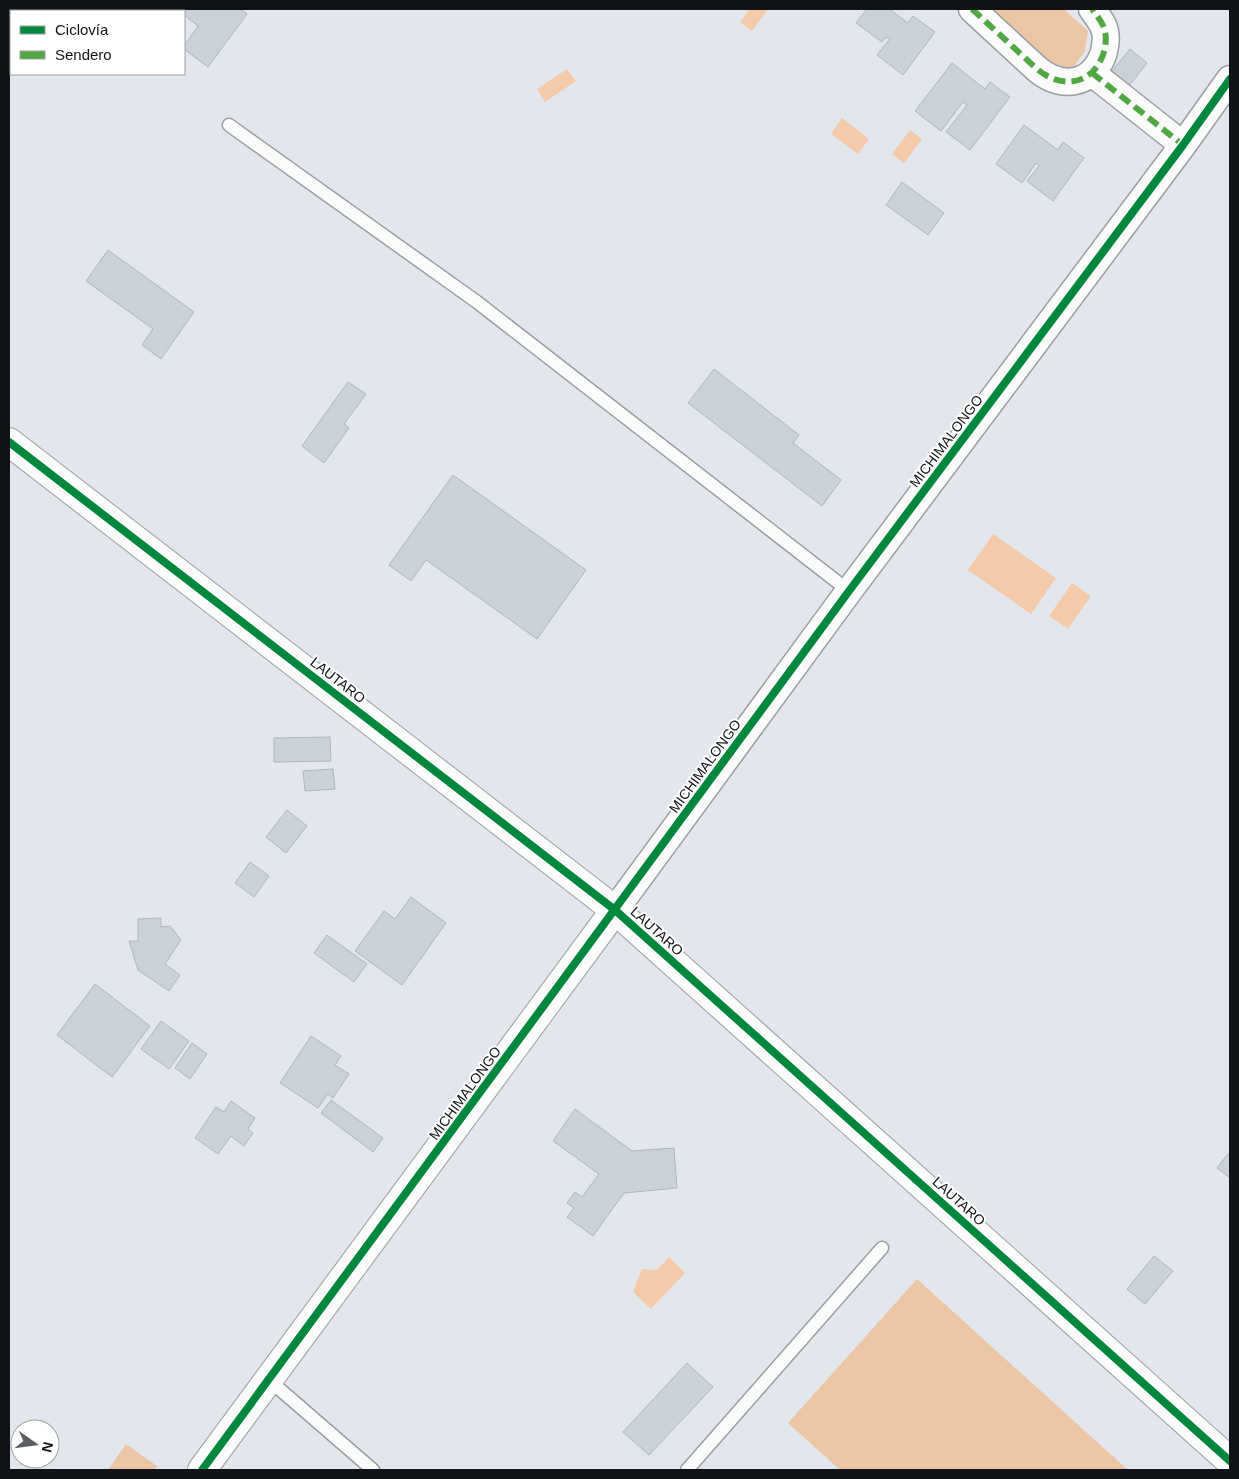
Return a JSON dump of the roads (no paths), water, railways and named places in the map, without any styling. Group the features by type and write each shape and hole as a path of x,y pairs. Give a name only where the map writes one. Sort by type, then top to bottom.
{"street":[{"path":"972,9 1045,76 1064,82 1084,78 1092,73 1099,64 1106,44 1104,29 1092,9"},
{"path":"1092,73 1183,145"},
{"name":"MICHIMALONGO","path":"202,1470 1230,79"},
{"name":"LAUTARO","path":"9,442 615,910 1230,1461"}],"lane":[{"path":"228,125 477,302 850,591"},
{"path":"687,1470 882,1248"},
{"path":"269,1380 373,1470"}]}
